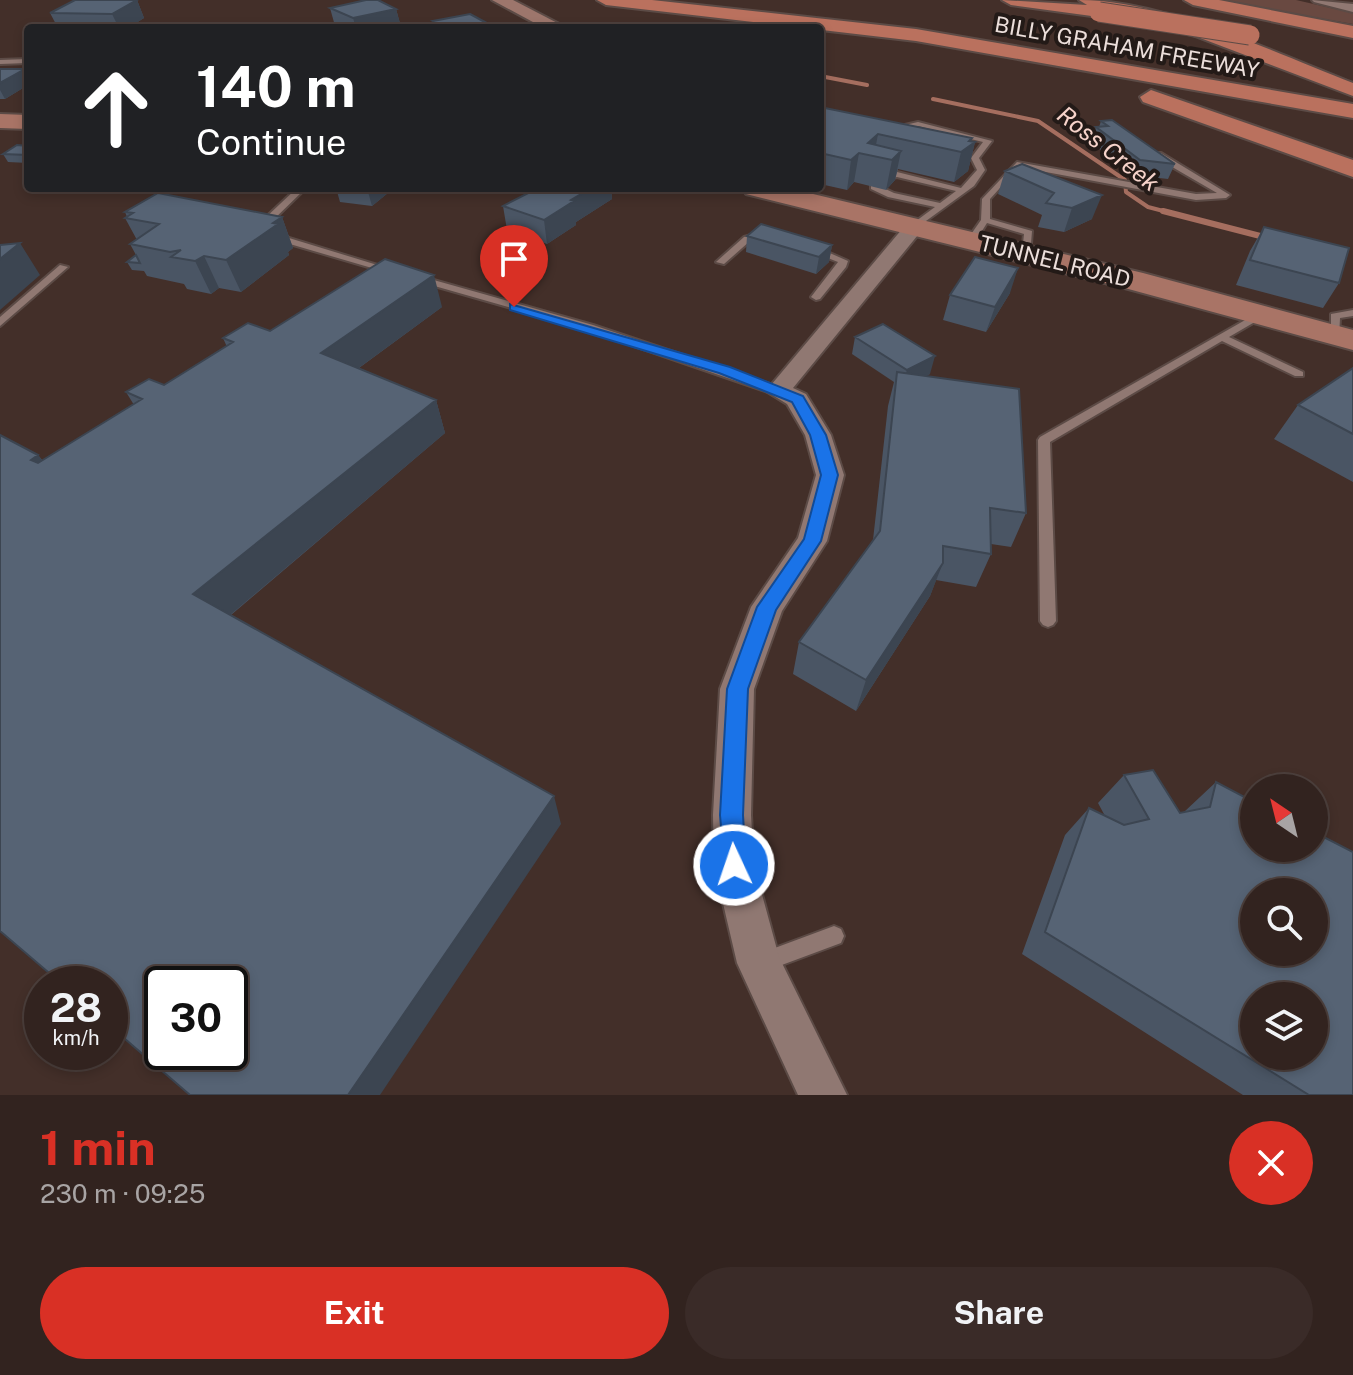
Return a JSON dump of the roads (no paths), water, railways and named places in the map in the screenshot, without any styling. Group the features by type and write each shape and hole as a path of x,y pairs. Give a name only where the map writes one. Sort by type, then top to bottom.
{"highway":[{"name":"BILLY GRAHAM FREEWAY","path":"606,0 916,35 1353,111"},
{"path":"764,0 1184,80"},
{"path":"1011,0 1094,6 1279,41"},
{"path":"1193,0 1353,32"},
{"path":"1094,6 1202,32 1353,90"},
{"path":"829,24 978,53 1114,86 1234,124 1353,169"}],"main road":[{"path":"500,0 550,24"},
{"path":"0,121 24,122"},
{"name":"TUNNEL ROAD","path":"772,192 915,226 978,230 1027,254 1261,314 1347,329"}],"street":[{"path":"1318,0 1353,8"},
{"path":"823,1095 759,963 734,865 732,815 737,689 767,607 812,541 830,475 818,435 797,399 778,391 915,226"}],"lane":[{"path":"0,62 24,61"},
{"path":"894,140 880,137 888,129 918,124 985,138 988,141 975,158"},
{"path":"978,230 986,199 1017,164 1196,197 1226,195 1149,151"},
{"path":"962,155 975,158"},
{"path":"915,226 971,184 981,170 975,158"},
{"path":"884,178 897,174 960,190"},
{"path":"874,187 878,191 942,206"},
{"path":"266,222 298,192"},
{"path":"250,221 266,222 286,240 589,327 778,391"},
{"path":"721,262 752,236 780,239"},
{"path":"794,243 843,261 843,265 816,297"},
{"path":"0,323 63,267"},
{"path":"1048,621 1044,440 1261,314"},
{"path":"1221,337 1299,374"},
{"path":"759,963 834,936"}],"waterway":[{"name":"Ross Creek","path":"824,77 867,85"},
{"name":"Ross Creek","path":"933,99 1038,121 1125,180 1126,192 1148,207 1171,213"},
{"name":"Ross Creek","path":"1163,211 1268,238"}]}
